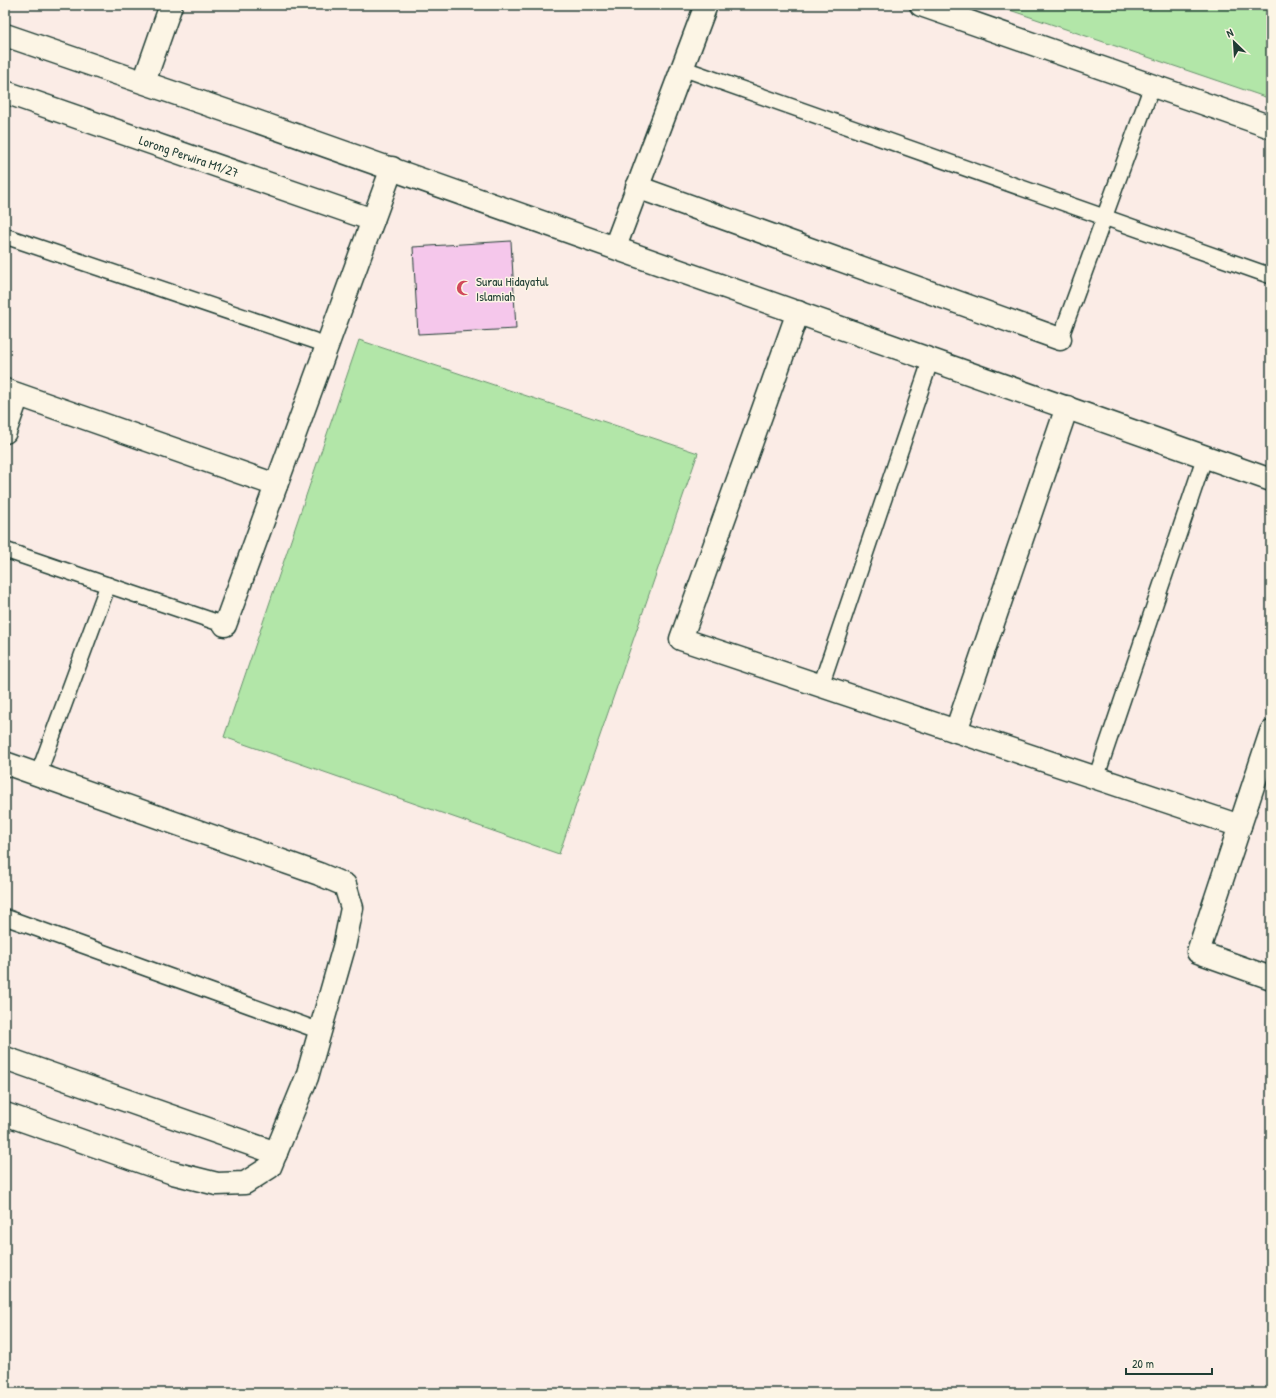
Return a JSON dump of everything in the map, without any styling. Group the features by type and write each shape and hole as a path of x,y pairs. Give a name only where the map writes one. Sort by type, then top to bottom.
{"street":[{"path":"144,82 171,5"},
{"path":"615,247 706,5"},
{"path":"921,5 1271,127"},
{"path":"5,35 392,168 1271,480"},
{"name":"Lorong Perwira M1/27","path":"5,92 373,220"},
{"path":"226,625 392,168"},
{"path":"638,187 1060,339"},
{"path":"798,312 681,638 1240,826"},
{"path":"5,432 12,393 276,485"},
{"path":"956,731 1067,407"},
{"path":"1271,732 1198,952 1271,978"},
{"path":"5,763 319,874 345,885 352,908 344,947 307,1077 270,1167 245,1184 217,1184 173,1173 5,1114"},
{"path":"5,1058 276,1153"}],"lane":[{"path":"682,68 1271,276"},
{"path":"1060,339 1152,86"},
{"path":"5,236 327,345"},
{"path":"821,686 931,359"},
{"path":"1096,778 1205,456"},
{"path":"5,550 226,625"},
{"path":"38,775 108,585"},
{"path":"5,917 320,1031"}],"green space":[{"path":"995,5 1271,5 1271,99"},
{"path":"359,340 698,453 559,854 224,737"}],"building":[{"name":"Surau Hidayatul Islamiah","path":"511,241 516,329 418,334 413,247"}],"place":[{"name":"Surau Hidayatul Islamiah","path":"464,288"}]}
